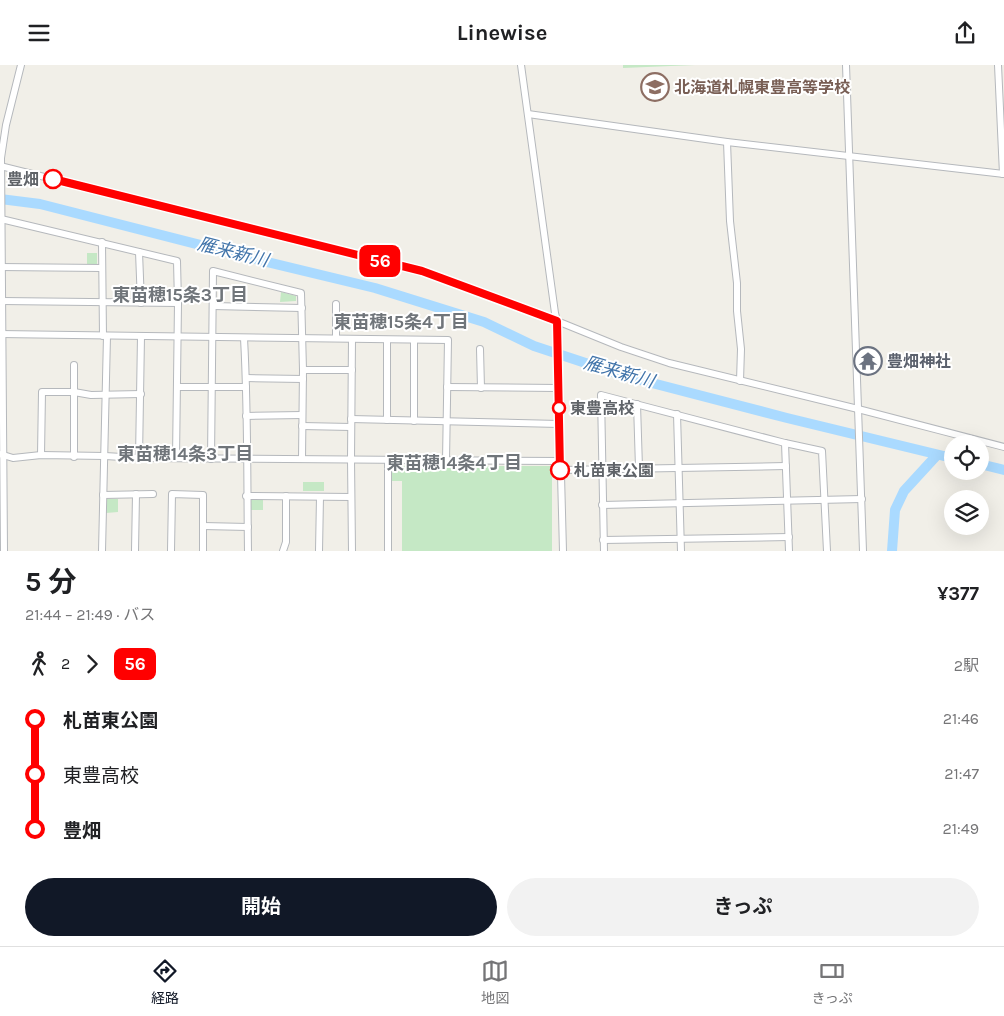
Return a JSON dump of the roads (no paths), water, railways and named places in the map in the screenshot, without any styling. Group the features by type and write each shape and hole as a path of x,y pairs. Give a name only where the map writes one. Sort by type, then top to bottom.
{"street":[{"path":"4,551 1,377 1,166 6,125 21,65"},
{"path":"521,65 557,321 563,551"},
{"path":"846,65 863,551"},
{"path":"528,114 726,142 1004,174 998,65"},
{"path":"726,142 730,221 737,283 737,311 741,349 740,381"},
{"path":"1,166 422,271 621,347 669,363 1004,447"},
{"path":"1,215 177,261 176,458"},
{"path":"102,242 102,302 105,336 105,456 102,551"},
{"path":"139,252 141,303"},
{"path":"1,267 102,268"},
{"path":"211,459 214,271 301,293 303,370 302,459"},
{"path":"2,301 178,303"},
{"path":"336,304 336,338"},
{"path":"213,306 302,308"},
{"path":"1,334 387,340 448,339 446,461"},
{"path":"139,458 141,336"},
{"path":"244,338 248,551"},
{"path":"352,339 352,551"},
{"path":"387,340 387,420"},
{"path":"414,340 414,421"},
{"path":"480,349 481,388"},
{"path":"74,365 74,457"},
{"path":"303,370 352,370"},
{"path":"246,378 303,379"},
{"path":"177,387 246,387"},
{"path":"447,387 558,388"},
{"path":"41,455 42,392 74,392 91,395 140,394"},
{"path":"604,551 601,395 822,451 826,551"},
{"path":"637,404 639,468"},
{"path":"677,414 681,503 680,539 682,551"},
{"path":"246,416 302,415"},
{"path":"302,426 387,420 559,424"},
{"path":"785,443 789,551"},
{"path":"2,454 13,458 41,455 211,459 560,461"},
{"path":"388,461 388,551"},
{"path":"560,470 786,466"},
{"path":"103,495 153,494"},
{"path":"172,551 172,494 203,495 203,551"},
{"path":"135,551 136,495"},
{"path":"246,496 351,497"},
{"path":"283,551 286,542 286,496"},
{"path":"319,551 320,497"},
{"path":"602,505 862,499"},
{"path":"203,526 248,527"},
{"path":"603,540 789,537"}],"waterway":[{"name":"雁来新川","path":"0,199 40,204 375,288 484,322 534,346 625,376 944,456"},
{"path":"892,551 895,510 904,491 937,455"},
{"name":"雁来新川","path":"989,466 1004,470"}],"place":[{"name":"北海道札幌東豊高等学校","path":"655,87"},
{"name":"豊畑","path":"53,179"},
{"name":"豊畑神社","path":"868,361"},
{"name":"東豊高校","path":"559,408"},
{"name":"札苗東公園","path":"560,470"}],"district":[{"name":"東苗穂15条3丁目","path":"180,295"},
{"name":"東苗穂15条4丁目","path":"401,322"},
{"name":"東苗穂14条3丁目","path":"185,454"},
{"name":"東苗穂14条4丁目","path":"454,463"}]}
